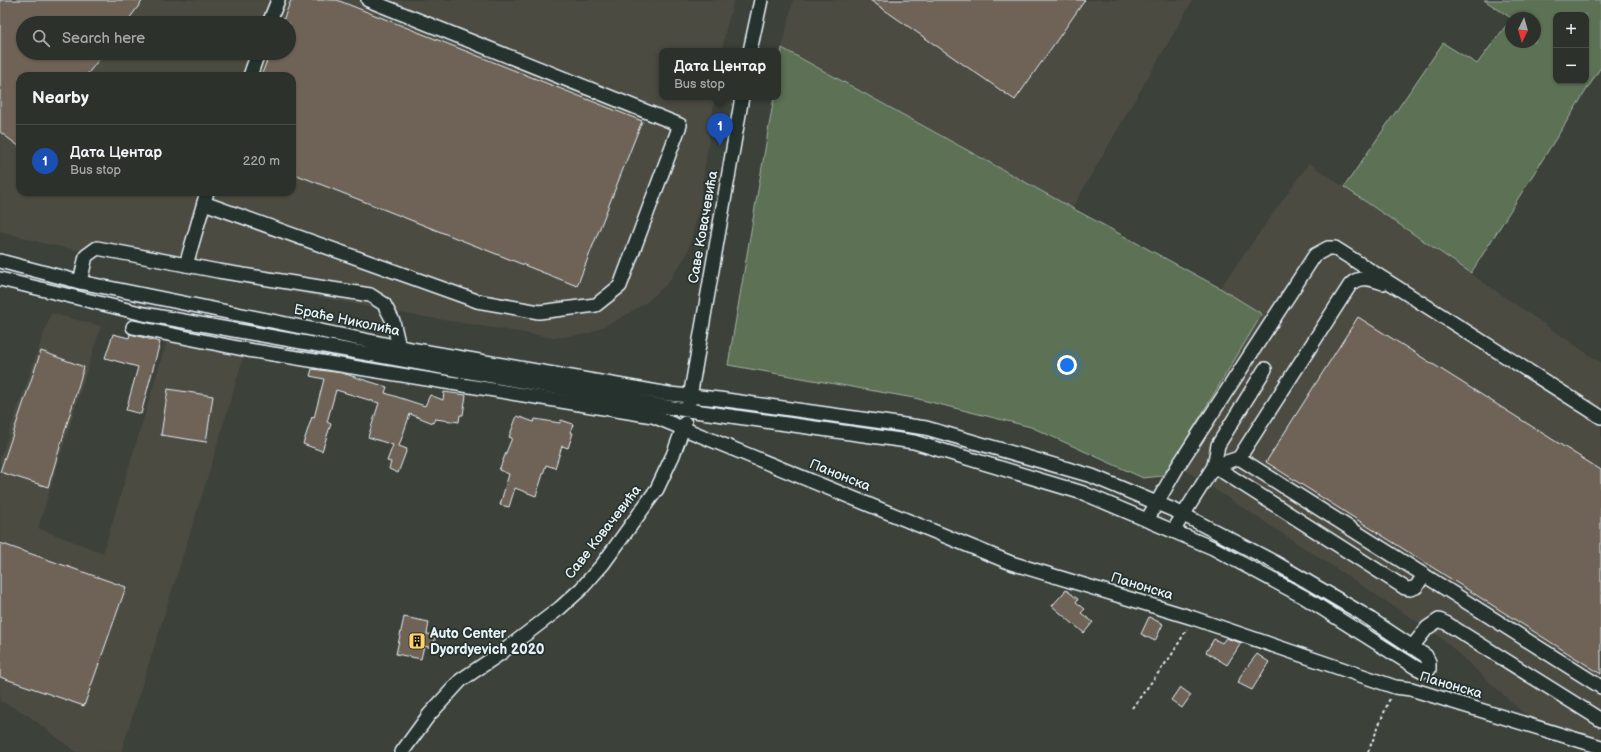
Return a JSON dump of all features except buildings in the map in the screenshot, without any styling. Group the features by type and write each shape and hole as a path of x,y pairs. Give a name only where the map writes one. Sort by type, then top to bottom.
{"street":[{"path":"272,16 278,0"},
{"path":"186,265 205,197 477,301 539,312 596,305 620,286 680,125 368,0"},
{"path":"751,48 762,0"},
{"path":"251,72 256,60"},
{"name":"Саве Ковачевића","path":"402,752 429,714 461,680 501,653 560,608 581,589 632,526 657,489 684,430 741,100"},
{"path":"80,282 86,256 97,248 186,265 370,295 384,304 393,321 399,347"},
{"path":"1147,520 1191,446 1316,255 1321,251 1335,248 1601,417"},
{"name":"Браће Николића","path":"0,261 80,282 399,347 669,394 691,395 926,428 1092,476 1183,515 1274,562 1361,612 1426,656 1429,662 1429,669 1424,671 1415,667 1304,597 1213,548 1083,493 914,442 688,410 144,314 0,279"},
{"path":"1214,466 1240,458 1353,282 1366,278 1401,289"},
{"name":"Панонска","path":"133,327 339,365 653,416 1011,563 1193,618 1395,687 1411,690 1601,746"},
{"path":"1173,531 1214,466 1218,445 1265,369"},
{"path":"1240,458 1601,687"},
{"path":"1214,466 1405,588 1410,589 1416,587 1424,575"},
{"path":"1412,647 1432,624 1440,620 1601,720"}],"path":[{"path":"1132,708 1171,656 1193,618"},
{"path":"1368,752 1395,687"}],"shaded area":[{"path":"0,0 734,0 723,48 659,48 659,100 715,100 699,209 687,254 668,283 647,302 619,319 588,334 555,338 394,312 46,244 0,231"},
{"path":"793,0 1193,0 1072,208 782,48"},
{"path":"1309,163 1601,363 1601,738 1532,718 1521,711 1439,636 1173,462 1262,315 1220,288"},
{"path":"51,313 101,326 38,528 103,553 168,337 245,352 205,486 121,752 76,752 25,713 0,701 0,458"}],"green space":[{"path":"1484,0 1601,0 1601,67 1471,273 1344,187 1443,43 1477,64 1505,27 1505,48 1541,48 1541,12 1505,12 1505,14"},
{"path":"782,48 1220,288 1262,314 1173,462 1162,476 1143,478 1031,427 914,398 728,365 773,100 781,100"}],"place":[{"name":"Дата Центар","path":"720,146"},
{"name":"Auto Center Dyordyevich 2020","path":"417,641"}]}
